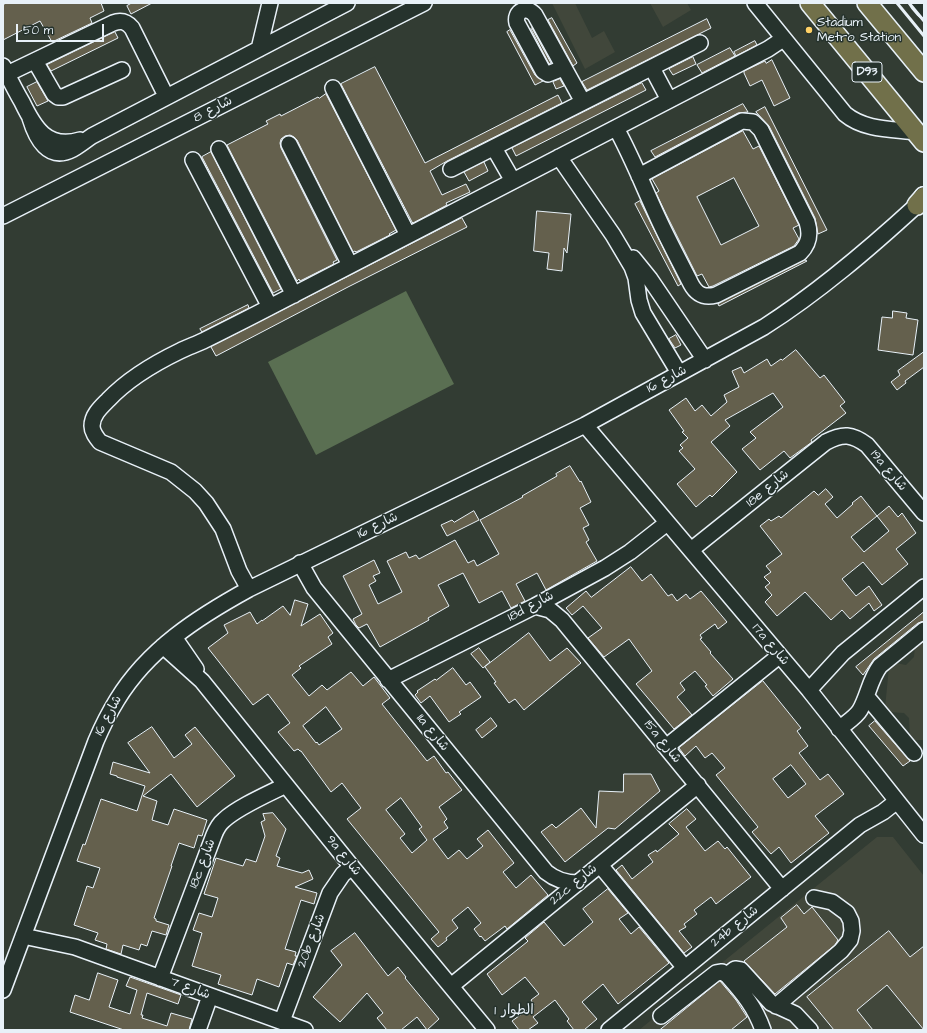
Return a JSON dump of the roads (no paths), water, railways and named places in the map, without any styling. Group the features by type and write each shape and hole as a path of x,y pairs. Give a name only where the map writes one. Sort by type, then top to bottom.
{"main road":[{"name":"D93","path":"810,3 920,137"},
{"path":"867,3 924,72"}],"street":[{"path":"259,48 270,3"},
{"path":"166,96 132,28 124,21 113,23 35,61 5,70 30,118 42,133 55,141 69,142 92,136 166,96 347,3"},
{"name":"شارع 8","path":"3,216 424,3"},
{"path":"918,3 924,10"},
{"path":"756,4 845,114 857,123 920,137"},
{"path":"249,589 239,571 223,529 215,515 195,491 171,472 100,442 93,433 92,425 99,409 136,375 180,351 204,341 768,49 786,42"},
{"path":"451,169 700,43"},
{"path":"35,61 54,94 58,97 63,97 122,70"},
{"path":"563,68 583,102"},
{"path":"652,68 669,100"},
{"path":"333,88 408,235"},
{"path":"616,128 658,218 691,284 695,291 701,295 708,297 723,292 800,253 808,242 809,229 807,222 761,130 753,122 742,121 639,176"},
{"path":"289,144 350,265"},
{"path":"494,148 513,181"},
{"path":"219,149 294,295"},
{"path":"559,157 613,235 635,272 639,300 643,313 679,373"},
{"path":"193,160 270,307"},
{"name":"شارع 16","path":"3,990 96,741 117,699 146,662 168,641 222,604 249,589 591,421 741,341 793,309 851,262 922,199"},
{"path":"613,235 650,279 705,360"},
{"name":"17a شارع","path":"591,421 599,443 614,458 804,686 924,835"},
{"name":"19a شارع","path":"847,435 858,438 867,445 924,513"},
{"name":"18e شارع","path":"691,550 826,442 836,436 847,435"},
{"name":"18d شارع","path":"388,680 535,606 612,564 667,523"},
{"name":"11a شارع","path":"300,563 314,588 546,872 551,877 564,882 578,883"},
{"path":"804,686 924,587"},
{"name":"15a شارع","path":"535,606 550,610 562,620 782,889"},
{"path":"839,729 859,712 867,697 872,678 880,666 924,630"},
{"name":"9a شارع","path":"168,641 487,1030"},
{"path":"666,747 779,656"},
{"path":"867,697 914,753"},
{"name":"18c شارع","path":"160,978 218,827 224,820 238,811 286,785"},
{"name":"22c شارع","path":"451,986 698,785"},
{"name":"24b شارع","path":"609,1030 860,825 882,812 894,797"},
{"path":"600,865 685,968"},
{"name":"20b شارع","path":"282,1021 330,893 342,874 352,867"},
{"path":"776,1006 840,951 850,940 852,931 847,912 832,902 814,898"},
{"name":"شارع 7","path":"25,931 56,937 75,947 305,1030"},
{"path":"727,975 735,969 741,970 767,999 776,1006 795,1014 810,1030"},
{"path":"661,1016 716,973 722,972 727,975 751,1003 763,1030"},
{"path":"198,1030 210,996"}],"railway":[{"path":"897,3 924,36"},
{"path":"909,3 924,21"}],"place":[{"name":"Stadium Metro Station","path":"809,30"}],"district":[{"name":"الطوار 1","path":"514,1011"}]}
